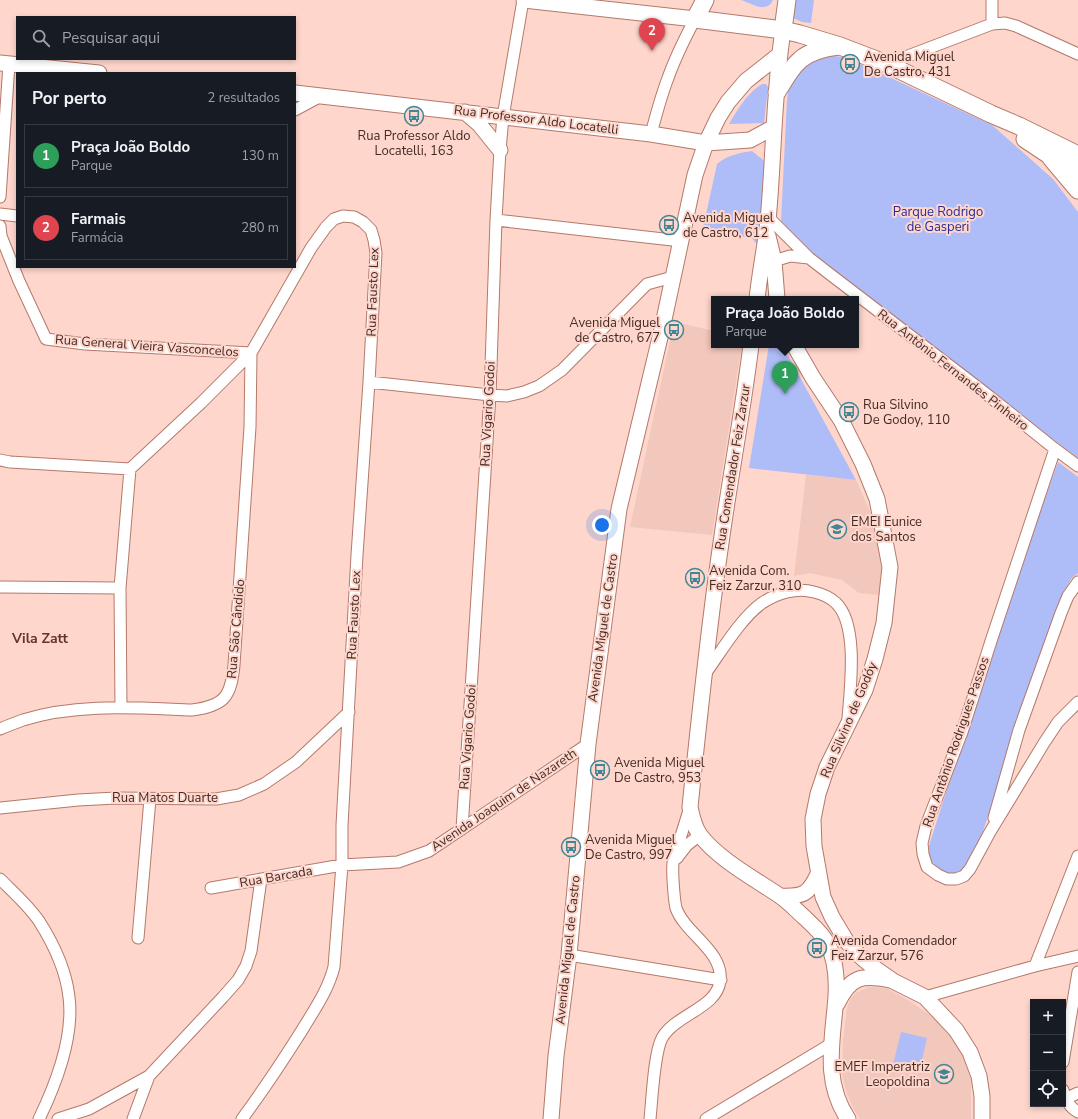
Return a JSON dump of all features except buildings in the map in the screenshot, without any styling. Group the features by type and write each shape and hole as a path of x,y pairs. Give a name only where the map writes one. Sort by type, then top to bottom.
{"main road":[{"path":"524,0 761,27 800,34 840,46 887,64 1078,155"},
{"path":"696,19 705,0"},
{"path":"761,27 774,20 786,5"},
{"path":"757,296 768,225 774,127 786,5"},
{"path":"777,92 794,65 802,58 818,50 840,46"},
{"name":"Avenida Miguel de Castro","path":"551,1119 556,1056 569,955 588,744 619,509 662,329 695,175 706,143 718,118 728,102 746,81 780,55"},
{"path":"4,63 89,72"},
{"name":"Rua Professor Aldo Locatelli","path":"296,93 651,134 706,143 750,140 774,127"},
{"path":"465,112 479,124 500,150"},
{"path":"991,114 1016,134 1049,155 1078,168"},
{"path":"750,140 767,150 773,157"},
{"path":"1049,155 1078,190"},
{"path":"768,225 774,261 777,296"},
{"name":"Rua Comendador Feiz Zarzur","path":"751,348 746,392 721,544 690,807 694,826 711,847 763,885 781,896 827,941 834,959 837,977 831,1044 831,1069 834,1091 841,1108 848,1119"},
{"name":"Rua Silvino de Godóy","path":"796,348 841,420 863,464 877,498 890,567 884,623 876,659 865,690 827,767 818,794 813,819 814,846 818,874 823,897 832,917 847,942 868,963 893,980"},
{"path":"781,896 794,897 809,891 818,874"},
{"path":"835,1009 842,993 848,985 864,977 876,977 893,980 925,997 956,1030 970,1052 979,1076 982,1096 982,1119"}],"street":[{"name":"Rua Vigario Godoi","path":"462,829 490,395 500,150 503,116 524,0"},
{"path":"992,0 992,24"},
{"path":"651,134 660,100 668,78 679,52 696,19"},
{"path":"887,64 992,24 1005,23 1016,26 1078,54"},
{"path":"0,197 4,63"},
{"path":"296,109 321,96"},
{"path":"0,214 16,216"},
{"name":"Rua Fausto Lex","path":"130,469 201,404 251,353 318,237 326,226 334,219 343,216 354,217 363,222 371,230 376,253 357,555 342,825 342,865"},
{"path":"496,220 681,241"},
{"name":"Rua Antônio Fernandes Pinheiro","path":"768,225 858,296"},
{"name":"Rua General Vieira Vasconcelos","path":"0,226 1,236 19,281 46,339 85,344 251,353"},
{"path":"774,261 790,256 809,258"},
{"path":"369,382 490,395 507,396 524,392 539,386 562,370 647,284 673,277"},
{"name":"Rua Antônio Fernandes Pinheiro","path":"859,297 1078,466"},
{"name":"Rua São Cândido","path":"0,729 23,720 59,712 121,708 192,710 204,708 222,700 227,695 231,688 234,665 250,427 251,353"},
{"name":"Rua Antônio Rodrigues Passos","path":"1055,449 962,732 926,826 922,843 923,854 927,867 938,875 947,879 956,879 964,876 970,869 990,832 1044,743 1058,722 1078,702"},
{"path":"0,460 10,462 130,469 120,588 121,708"},
{"path":"990,832 1019,730 1061,613 1068,596 1078,582"},
{"path":"3,589 120,588"},
{"path":"705,675 744,621 761,604 773,597 793,590 809,591 824,595 836,604 845,618 851,642 851,682 848,725"},
{"name":"Rua Matos Duarte","path":"0,808 78,800 116,798 216,799 239,795 264,784 296,762 349,712"},
{"name":"Avenida Joaquim de Nazareth","path":"342,865 398,862 429,851 588,744"},
{"path":"138,938 150,799"},
{"path":"650,1119 657,1052 661,1040 668,1030 680,1019 714,997 719,990 721,980 720,968 715,958 682,919 676,908 673,863 690,807"},
{"path":"673,863 687,845 700,835"},
{"path":"1035,966 1078,856"},
{"path":"242,1119 282,1063 324,994 330,981 334,967 342,865"},
{"name":"Rua Barcada","path":"211,888 342,865"},
{"path":"0,878 39,921 62,965 69,995 70,1004 68,1032 60,1070 39,1119"},
{"path":"58,1119 89,1109 149,1076 238,980 246,966 251,951 261,879"},
{"path":"569,955 721,980"},
{"path":"925,997 1035,966 1078,956"},
{"path":"1066,1044 1078,972"},
{"path":"706,1119 831,1044"},
{"path":"133,1119 149,1076"},
{"path":"1066,1095 1078,1093"},
{"path":"1066,1098 1072,1108 1078,1112"}],"shaded area":[{"path":"674,322 711,330 711,348 742,348 712,535 630,527"},
{"name":"EMEI Eunice dos Santos","path":"806,475 856,480 873,518 882,562 879,595 859,593 842,580 810,573 794,576"},
{"path":"868,987 888,989 908,1000 930,1015 949,1033 963,1056 971,1080 971,1119 860,1119 853,1108 846,1091 842,1074 843,1040 847,1008 850,1000 856,993"}],"green space":[{"path":"741,0 773,0 767,6 759,7"},
{"path":"795,0 814,0 811,23 802,22 791,17"},
{"name":"Parque Rodrigo de Gasperi","path":"823,55 844,57 992,125 1053,179 1078,212 1078,458 883,312 816,258 781,221 787,100 790,79 797,67"},
{"path":"762,84 766,84 768,87 764,123 729,124 747,97"},
{"path":"752,151 763,160 768,169 760,248 746,231 745,237 703,228 717,164 729,156"},
{"path":"769,348 784,348 856,480 749,468"},
{"path":"1058,462 1078,477 1078,573 1071,579 1062,596 977,849 968,870 952,877 929,865 926,855 994,642"},
{"path":"901,1032 927,1038 919,1072 893,1065"}],"place":[{"name":"Farmais","path":"652,51"},
{"name":"Avenida Miguel De Castro, 431","path":"850,64"},
{"name":"Rua Professor Aldo Locatelli, 163","path":"414,116"},
{"name":"Avenida Miguel de Castro, 612","path":"669,225"},
{"name":"Avenida Miguel de Castro, 677","path":"674,330"},
{"name":"Praça João Boldo","path":"785,394"},
{"name":"Rua Silvino De Godoy, 110","path":"849,412"},
{"name":"EMEI Eunice dos Santos","path":"837,529"},
{"name":"Avenida Com. Feiz Zarzur, 310","path":"695,578"},
{"name":"Avenida Miguel De Castro, 953","path":"600,770"},
{"name":"Avenida Miguel De Castro, 997","path":"571,847"},
{"name":"Avenida Comendador Feiz Zarzur, 576","path":"817,948"},
{"name":"EMEF Imperatriz Leopoldina","path":"944,1074"}],"district":[{"name":"Vila Zatt","path":"40,638"}]}
